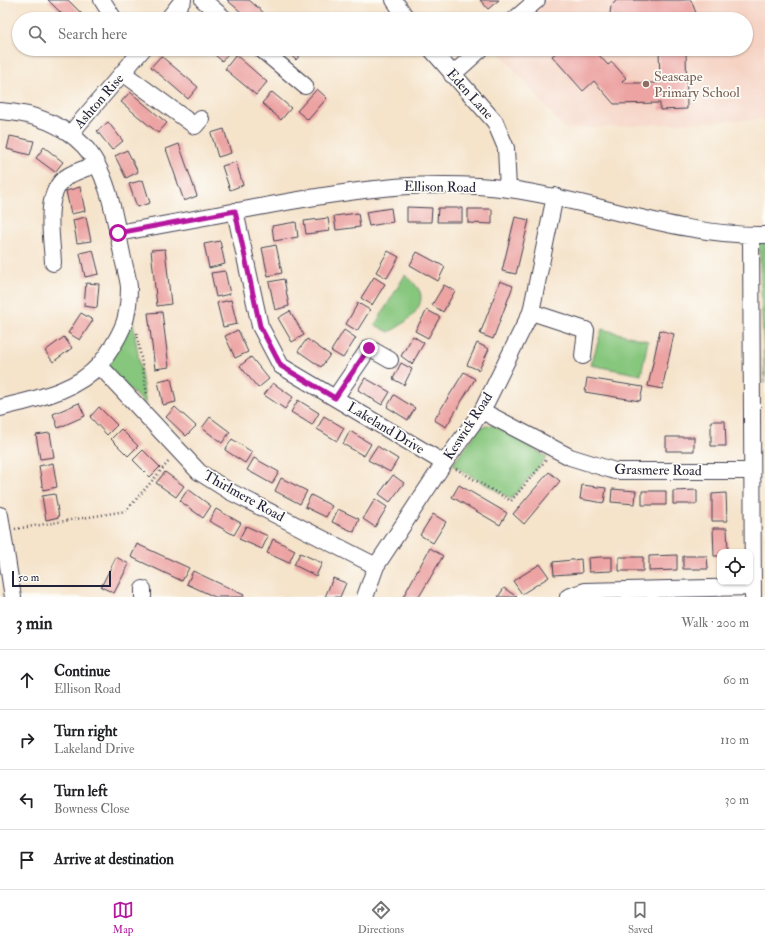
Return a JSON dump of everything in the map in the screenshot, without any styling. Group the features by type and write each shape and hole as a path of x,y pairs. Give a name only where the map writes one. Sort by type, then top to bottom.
{"street":[{"path":"102,0 110,12"},
{"path":"174,12 184,0"},
{"path":"203,0 218,12"},
{"path":"394,0 402,12"},
{"path":"523,12 537,0"},
{"name":"Ashton Rise","path":"70,134 137,56"},
{"path":"269,56 305,86"},
{"name":"Eden Lane","path":"437,56 496,122 506,148 508,189"},
{"path":"452,74 473,56"},
{"path":"123,72 195,126 201,119"},
{"path":"0,110 29,114 50,122 70,134 85,147 97,164 109,194 129,287 126,319 115,342 99,365 84,378 67,387 46,395 0,408"},
{"path":"53,263 51,201 55,188 67,176 97,164"},
{"name":"Ellison Road","path":"118,233 326,194 419,185 508,189 555,196 688,228 759,235"},
{"name":"Keswick Road","path":"365,597 376,566 444,463 482,411 531,312 555,196"},
{"name":"Lakeland Drive","path":"235,211 260,326 281,366 444,463"},
{"path":"568,597 585,592 752,592 752,471 759,235"},
{"path":"531,312 586,330 583,356"},
{"path":"335,398 369,348 390,360"},
{"name":"Thirlmere Road","path":"99,365 199,472 230,491 376,566"},
{"name":"Grasmere Road","path":"482,411 570,457 615,471 752,471"},
{"path":"0,515 13,597"}],"path":[{"path":"136,331 150,409 150,418"},
{"path":"444,463 511,501 555,449"},
{"path":"2,531 126,511 179,450"}],"shaded area":[{"name":"Seascape Primary School","path":"522,0 765,0 765,119 565,129 503,56 753,56 753,12 508,12"}],"green space":[{"path":"759,242 765,242 765,383"},
{"path":"405,275 419,289 421,298 420,305 412,316 400,326 389,332 375,325"},
{"path":"132,316 146,405 107,368"},
{"path":"602,329 648,341 641,375 591,365"},
{"path":"493,425 547,457 511,499 452,465 481,427"}],"building":[{"path":"48,0 68,0 80,12 60,12"},
{"path":"227,0 249,0 263,12 241,12"},
{"path":"480,0 499,0 488,9"},
{"path":"617,0 691,0 696,12 610,12 611,6"},
{"path":"161,56 198,87 188,99 151,67"},
{"path":"216,56 226,56 222,61"},
{"path":"235,56 237,56 267,82 256,95 225,69"},
{"path":"292,56 299,56 296,60"},
{"path":"552,56 600,56 608,65 612,62 626,78 622,81 624,83 660,83 659,56 686,56 687,109 660,110 660,103 614,104 594,81 583,91"},
{"path":"317,89 327,98 308,120 297,111"},
{"path":"130,92 167,123 158,133 121,102"},
{"path":"272,92 291,108 281,120 262,103"},
{"path":"108,122 123,141 112,150 97,131"},
{"path":"224,129 231,153 218,157 211,133"},
{"path":"10,136 34,141 30,155 7,149"},
{"path":"179,144 197,196 184,201 166,149"},
{"path":"44,147 63,162 55,172 36,158"},
{"path":"127,150 138,172 126,178 115,156"},
{"path":"236,162 243,185 230,190 222,166"},
{"path":"143,180 150,203 137,207 129,184"},
{"path":"80,187 85,211 71,214 66,191"},
{"path":"407,207 432,208 431,222 407,222"},
{"path":"391,208 393,222 369,226 366,212"},
{"path":"438,208 462,208 462,222 437,222"},
{"path":"468,209 492,209 492,224 468,223"},
{"path":"358,213 360,227 336,230 334,216"},
{"path":"86,217 91,241 77,243 73,220"},
{"path":"515,217 529,220 516,274 502,271"},
{"path":"328,218 330,231 306,234 304,221"},
{"path":"296,222 298,237 274,241 272,226"},
{"path":"220,241 225,264 209,268 204,244"},
{"path":"276,245 282,273 268,276 262,248"},
{"path":"165,249 171,304 157,306 151,250"},
{"path":"93,250 99,274 85,277 80,253"},
{"path":"388,251 399,257 387,278 376,272"},
{"path":"417,252 445,267 438,281 410,265"},
{"path":"225,271 230,294 216,297 211,273"},
{"path":"374,277 385,284 372,305 361,298"},
{"path":"284,279 289,306 275,310 269,282"},
{"path":"500,281 513,286 493,339 480,334"},
{"path":"86,283 99,284 97,308 84,306"},
{"path":"444,285 455,291 443,312 432,305"},
{"path":"231,300 237,324 223,327 217,303"},
{"path":"358,303 370,310 357,331 346,324"},
{"path":"427,310 440,317 428,338 415,331"},
{"path":"290,311 304,335 292,342 278,318"},
{"path":"162,312 169,367 155,369 148,313"},
{"path":"81,313 93,320 80,340 68,333"},
{"path":"238,330 248,352 235,358 225,336"},
{"path":"344,330 356,338 343,358 331,351"},
{"path":"660,330 674,334 662,389 648,386"},
{"path":"413,336 424,343 412,364 401,356"},
{"path":"64,337 72,348 53,362 45,351"},
{"path":"307,339 330,355 321,367 298,351"},
{"path":"477,343 489,349 479,370 467,365"},
{"path":"251,357 269,379 258,388 240,366"},
{"path":"401,363 412,369 404,385 393,379"},
{"path":"464,372 475,379 446,427 434,420"},
{"path":"171,378 176,402 163,405 158,381"},
{"path":"365,378 390,392 382,405 358,390"},
{"path":"587,378 643,387 640,401 585,392"},
{"path":"273,383 293,397 285,409 264,395"},
{"path":"394,395 415,408 408,420 387,407"},
{"path":"298,400 319,413 312,425 291,412"},
{"path":"79,403 85,416 58,428 53,414"},
{"path":"99,407 117,425 107,435 90,417"},
{"path":"175,407 196,426 186,436 166,417"},
{"path":"324,416 344,428 337,441 317,429"},
{"path":"210,417 230,432 222,443 202,428"},
{"path":"711,421 725,421 726,446 711,446"},
{"path":"121,429 138,446 128,456 111,439"},
{"path":"350,431 371,444 364,456 343,444"},
{"path":"50,433 54,457 40,459 36,435"},
{"path":"666,437 694,437 694,451 666,451"},
{"path":"232,439 252,452 245,463 225,450"},
{"path":"377,446 398,459 390,472 368,460"},
{"path":"143,450 160,467 150,477 133,460"},
{"path":"254,458 279,472 272,484 247,470"},
{"path":"53,463 57,487 43,490 39,466"},
{"path":"165,472 184,486 176,497 156,483"},
{"path":"549,472 560,481 524,524 513,514"},
{"path":"393,475 404,483 390,502 379,494"},
{"path":"281,478 307,491 300,504 275,491"},
{"path":"459,485 507,513 500,525 452,497"},
{"path":"582,485 606,488 604,503 580,499"},
{"path":"188,489 211,506 203,518 180,501"},
{"path":"612,489 636,491 635,504 611,502"},
{"path":"697,490 697,504 673,504 673,491"},
{"path":"642,491 666,491 666,505 642,505"},
{"path":"726,493 727,521 712,521 712,494"},
{"path":"55,494 59,517 46,520 42,496"},
{"path":"311,495 332,506 326,517 305,507"},
{"path":"375,499 387,507 375,527 363,519"},
{"path":"216,509 241,523 234,535 209,521"},
{"path":"338,509 359,519 354,532 332,522"},
{"path":"433,514 446,522 433,543 420,535"},
{"path":"246,526 268,536 262,549 239,539"},
{"path":"713,528 727,528 728,549 717,549 717,556 714,556"},
{"path":"273,539 295,550 289,563 267,553"},
{"path":"137,544 189,568 182,581 131,557"},
{"path":"430,548 443,556 419,597 403,597"},
{"path":"300,553 322,563 316,576 294,565"},
{"path":"677,555 677,570 649,571 649,556"},
{"path":"683,556 707,556 708,569 683,569"},
{"path":"116,557 129,564 114,593 101,587"},
{"path":"612,557 612,571 589,572 588,558"},
{"path":"619,557 643,557 643,571 619,571"},
{"path":"581,559 582,573 554,575 553,562"},
{"path":"540,564 549,577 522,594 513,581"},
{"path":"193,571 244,595 243,597 215,597 187,584"},
{"path":"333,578 346,583 340,597 325,597"},
{"path":"504,588 517,597 498,597"}],"place":[{"name":"Seascape Primary School","path":"646,84"}],"route":[{"path":"118,233 235,211 260,326 281,366 335,398 369,348"}]}
